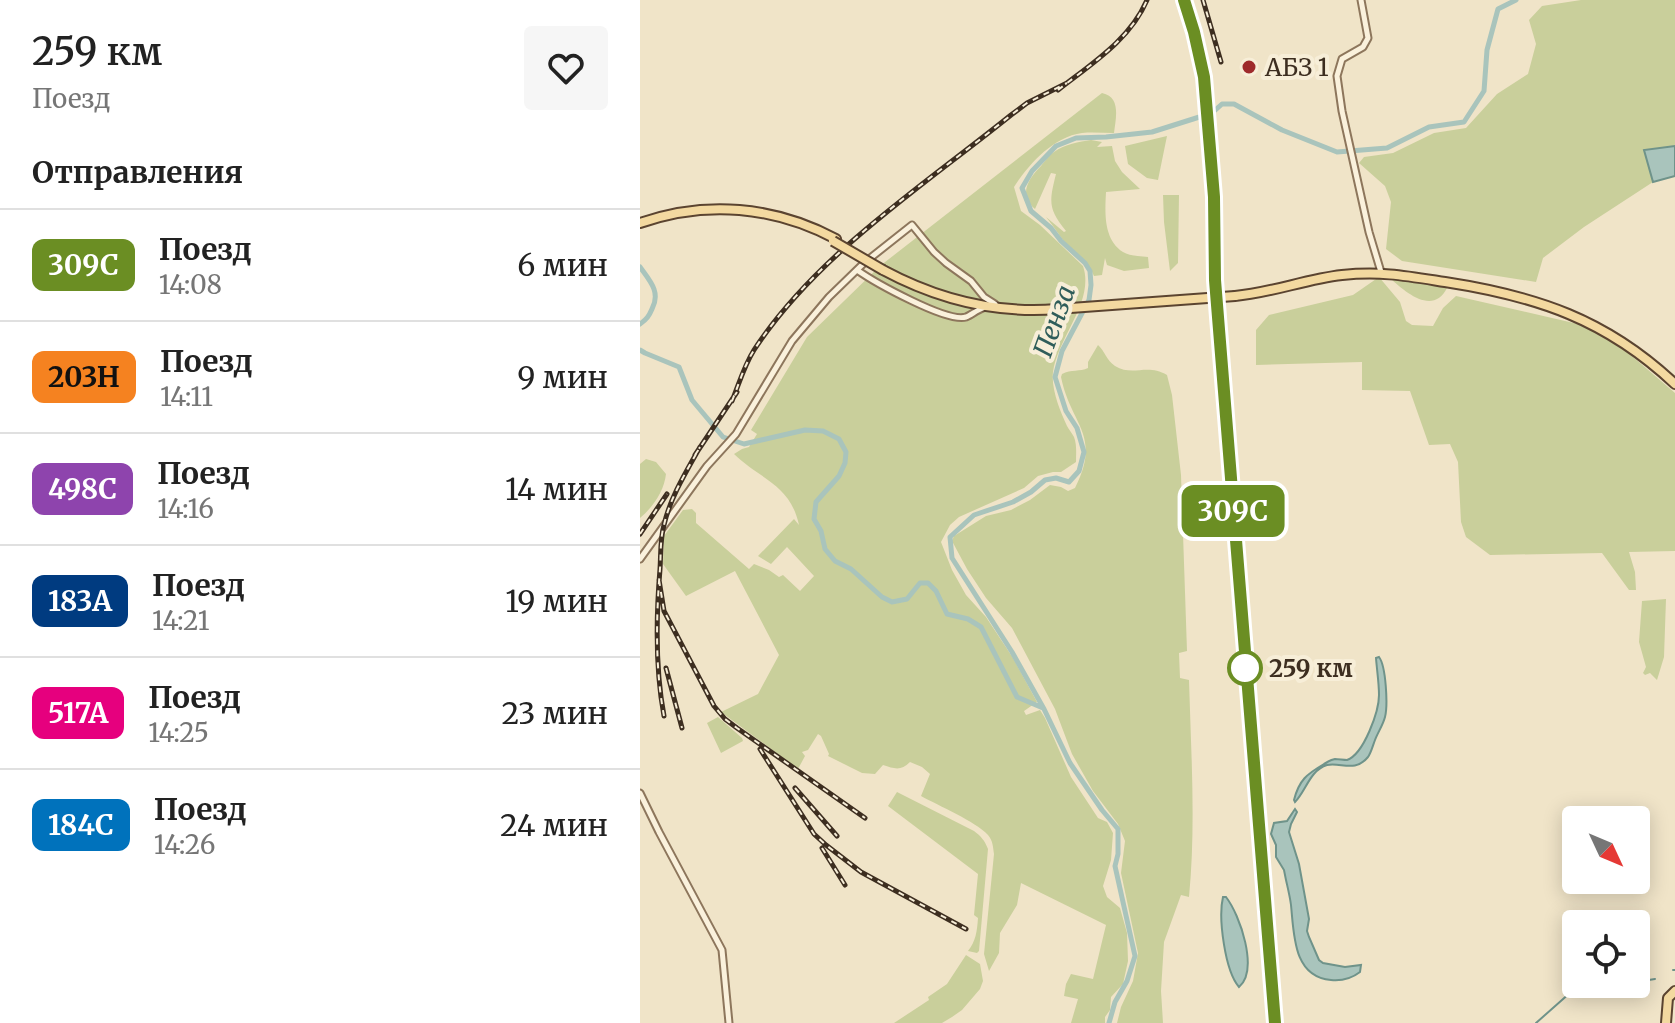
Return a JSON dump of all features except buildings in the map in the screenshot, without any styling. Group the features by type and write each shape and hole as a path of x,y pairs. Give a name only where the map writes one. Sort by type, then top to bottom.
{"main road":[{"path":"640,225 685,214 716,212 779,219 834,240 923,289 967,302 1021,310 1252,294 1328,277 1380,271 1484,284 1589,318 1647,355 1675,381"},
{"path":"1666,1023 1668,998 1675,991"}],"street":[{"path":"1361,0 1368,38 1358,50 1342,59 1337,70 1338,89 1380,271"},
{"path":"640,559 707,466 736,434 792,341 829,297 857,270 912,225 934,252 971,281 992,305 961,317 914,302 857,270"},
{"path":"971,314 972,309 967,302 977,298 979,292"},
{"path":"640,793 722,950 729,1023"}],"green space":[{"path":"1581,0 1675,0 1675,146 1645,150 1653,182 1543,258 1536,282 1402,261 1386,249 1391,202 1385,186 1359,163 1364,157 1393,153 1434,133 1466,128 1497,94 1528,74 1536,44 1529,20 1542,6"},
{"path":"1102,93 1115,103 1114,133 1082,133 1061,140 1034,161 1014,187 1021,211 1083,266 1084,292 1053,372 1059,407 1075,440 1076,462 1061,472 1038,476 1024,488 959,517 950,525 941,542 966,595 986,617 1037,702 1024,711 1026,715 1040,710 1071,777 1098,818 1107,822 1113,833 1111,860 1103,886 1107,897 1120,908 1127,933 1128,961 1123,984 1111,997 1105,1023 1071,1023 1078,999 1064,996 1066,984 1071,974 1093,979 1106,925 1021,883 1017,905 1000,933 999,953 989,971 984,954 994,854 988,835 966,819 921,796 930,774 922,767 910,762 898,768 883,765 875,774 862,773 828,756 818,734 808,750 802,752 805,756 798,769 721,712 758,694 779,655 735,571 686,596 663,564 664,536 683,510 692,509 696,513 696,523 749,569 754,564 779,577 783,575 800,591 814,576 787,547 771,564 758,556 794,519 799,525 795,511 782,491 734,454 749,447 757,434 751,430 807,337 880,266"},
{"path":"1167,136 1158,180 1147,178 1128,164 1125,146"},
{"path":"1091,140 1102,142 1097,147 1112,146 1115,161 1122,172 1140,189 1106,192 1106,216 1116,247 1128,254 1148,257 1149,268 1124,271 1107,265 1105,258 1102,275 1094,276 1046,217 1066,231 1053,211 1052,192 1056,174 1051,173 1035,209 1027,198 1029,182 1050,155 1067,145"},
{"path":"1163,195 1179,195 1178,263 1170,271 1164,222"},
{"path":"1391,275 1447,288 1441,296 1427,301 1411,295 1390,278"},
{"path":"1379,277 1400,302 1406,321 1412,325 1433,326 1443,308 1456,296 1578,324 1607,338 1675,393 1675,551 1629,552 1636,590 1629,590 1602,553 1490,555 1466,537 1461,522 1458,462 1450,444 1429,445 1410,391 1362,390 1362,362 1256,365 1256,330 1269,315 1353,295"},
{"path":"1098,345 1112,364 1122,369 1153,370 1167,375 1181,475 1187,651 1179,653 1180,678 1189,680 1192,843 1189,897 1181,895 1164,942 1163,1023 1117,1023 1133,981 1138,953 1121,873 1125,841 1118,824 1093,791 1072,754 1055,709 1012,628 986,598 952,541 954,536 986,516 1011,510 1050,485 1068,491 1075,488 1083,470 1085,442 1061,377 1065,372 1088,368"},
{"path":"646,459 656,462 666,474 658,498 640,518 640,464"},
{"path":"1666,599 1664,657 1657,680 1650,673 1643,673 1646,667 1639,642 1642,601"},
{"path":"718,717 743,741 721,753 707,723"},
{"path":"897,792 974,831 986,844 988,849 977,953 968,951 977,927 978,918 974,915 978,874 888,806"},
{"path":"966,955 980,964 983,981 962,1010 942,1023 894,1023 947,984"}],"water":[{"path":"1675,146 1675,176 1653,182 1644,150"},
{"path":"1379,657 1385,677 1386,711 1369,755 1358,765 1332,764 1321,768 1295,802 1298,787 1308,775 1332,760 1347,760 1365,741 1378,702 1376,658"},
{"path":"1295,809 1297,812 1289,832 1299,864 1309,919 1307,931 1323,963 1345,967 1361,965 1360,972 1346,979 1318,977 1302,963 1298,952 1284,870 1276,857 1276,845 1271,834 1274,823 1287,821"},
{"path":"1223,897 1231,905 1245,942 1247,968 1245,979 1239,987 1230,969 1224,944 1221,918"}],"waterway":[{"name":"Пенза","path":"1109,1023 1135,956 1115,866 1118,829 1070,763 1012,652 952,558 950,537 974,515 1013,502 1045,480 1056,478 1069,482 1079,471 1084,452 1055,377 1062,351 1089,300 1090,271 1031,211 1022,188 1032,171 1056,146 1076,138 1152,132 1212,113 1222,104 1234,104 1282,130 1337,152 1387,148 1429,127 1464,122 1484,91 1487,50 1498,9 1516,0"},
{"path":"640,267 653,287 655,297 650,314 640,324"},
{"path":"640,350 679,367 692,400 723,437 744,444 805,430 823,431 839,439 846,452 845,463 839,476 816,502 814,519 821,531 825,549 835,561 851,569 892,602 907,599 920,583 928,583 936,591 947,614 968,619 981,627 1017,697 1043,708"},
{"path":"1650,980 1655,979"},
{"path":"1536,1023 1564,998"}],"railway":[{"path":"1058,90 1120,39 1147,0"},
{"path":"1184,0 1204,77 1214,197 1215,280 1275,1023"},
{"path":"1203,0 1221,62"},
{"path":"732,401 754,350 779,316 839,253 1027,103 1067,83"},
{"path":"695,455 737,392"},
{"path":"664,716 657,642 662,536 674,495 700,447"},
{"path":"640,534 667,494"},
{"path":"659,580 664,611 714,706 725,719 865,818"},
{"path":"666,668 682,728"},
{"path":"760,749 814,834 826,845 861,872 966,929"},
{"path":"795,788 837,836"},
{"path":"822,848 845,885"}],"train":[{"name":"309С","path":"1184,0 1204,77 1214,197 1215,280 1275,1023"}],"place":[{"name":"АБЗ 1","path":"1249,67"},
{"name":"259 км","path":"1245,668"}]}
